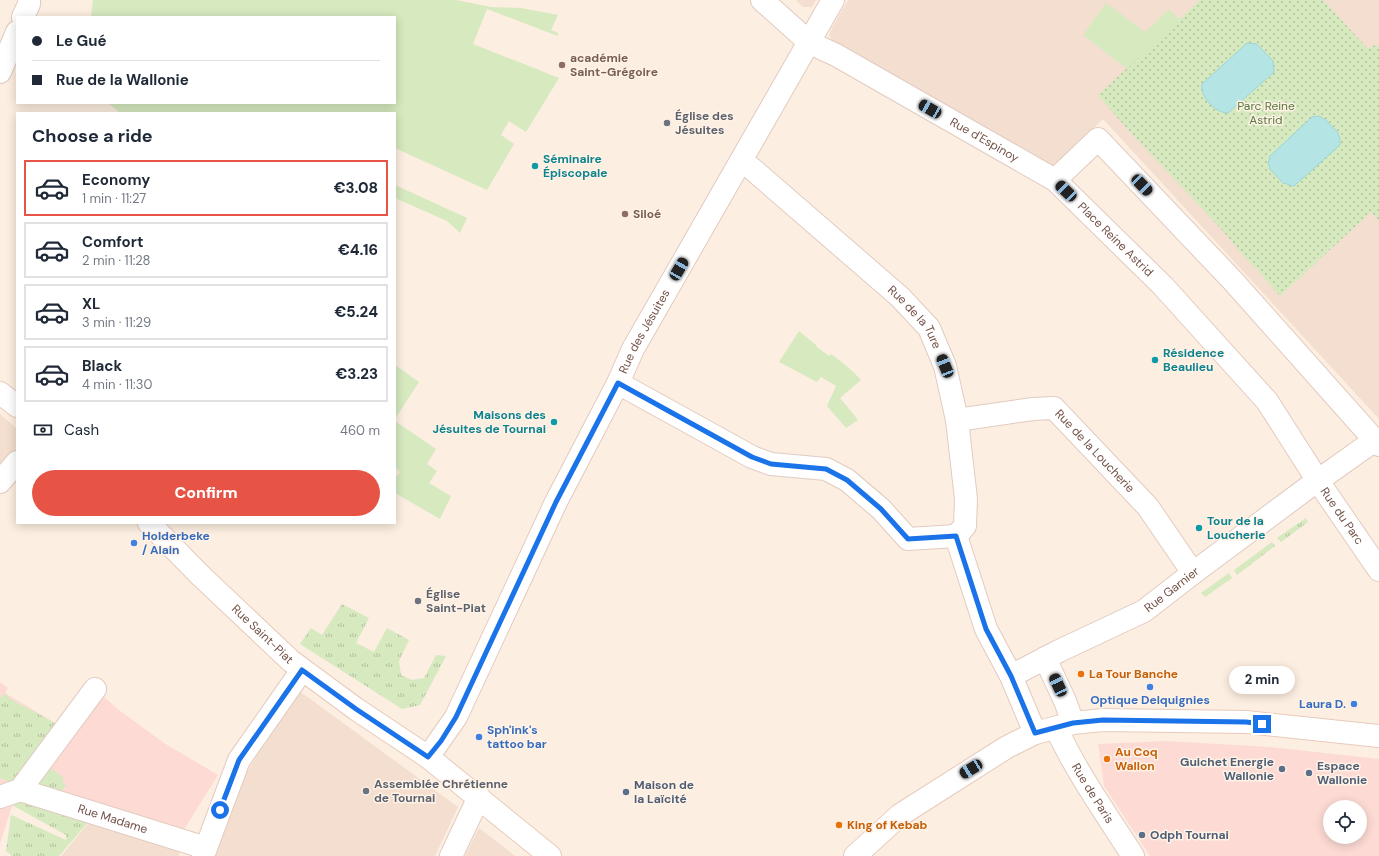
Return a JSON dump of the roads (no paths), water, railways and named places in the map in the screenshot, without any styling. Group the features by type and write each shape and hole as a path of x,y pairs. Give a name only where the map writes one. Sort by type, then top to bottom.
{"street":[{"path":"24,16 29,0"},
{"name":"Rue d'Espinoy","path":"762,0 810,43 836,55 1055,180"},
{"name":"Rue des Jésuites","path":"428,757 441,741 456,717 556,502 618,383 633,350 810,43 833,0"},
{"path":"0,72 16,34"},
{"path":"1055,180 1098,139 1233,281 1377,442 1318,481"},
{"name":"Rue de la Ture","path":"741,162 750,167 900,297 929,328 945,366 957,420 966,499 965,526 956,536"},
{"name":"Place Reine Astrid","path":"1055,180 1163,286 1267,401 1318,481"},
{"path":"618,383 752,457 771,464 826,469 847,480 881,509 908,539 956,536 986,629 1011,676 1035,733"},
{"path":"0,393 16,405"},
{"name":"Rue de la Loucherie","path":"957,420 1034,409 1054,408 1148,507 1193,573"},
{"path":"0,482 16,463"},
{"name":"Rue du Parc","path":"1318,481 1379,570"},
{"name":"Rue Garnier","path":"1011,676 1045,658 1144,611 1318,481"},
{"name":"Rue Saint-Piat","path":"151,524 200,575 291,661 356,709 428,757 550,856"},
{"name":"Rue de Paris","path":"1045,658 1065,701 1064,744 1093,795 1133,856"},
{"name":"Rue Madame","path":"95,689 10,794 204,852 239,760 302,670"},
{"path":"855,856 900,815 1007,747 1035,733 1065,725 1103,720 1246,722 1379,736"},
{"path":"451,856 479,797"}],"water":[{"path":"1247,43 1257,44 1273,61 1274,72 1228,113 1223,112 1214,107 1206,99 1203,94 1202,84"},
{"path":"1313,116 1320,116 1323,119 1324,118 1339,134 1340,145 1294,186 1284,184 1269,168 1269,157"}],"place":[{"name":"académie Saint-Grégoire","path":"562,65"},
{"name":"Église des Jésuites","path":"667,123"},
{"name":"Séminaire Épiscopale","path":"535,166"},
{"name":"Siloé","path":"625,214"},
{"name":"Résidence Beaulieu","path":"1155,360"},
{"name":"Maisons des Jésuites de Tournai","path":"554,422"},
{"name":"Tour de la Loucherie","path":"1199,528"},
{"name":"Holderbeke / Alain","path":"134,543"},
{"name":"Église Saint-Piat","path":"418,601"},
{"name":"La Tour Banche","path":"1081,674"},
{"name":"Optique Delquignies","path":"1150,687"},
{"name":"Laura D.","path":"1354,704"},
{"name":"Sph'ink's tattoo bar","path":"479,737"},
{"name":"Au Coq Wallon","path":"1107,759"},
{"name":"Guichet Energie Wallonie","path":"1282,769"},
{"name":"Espace Wallonie","path":"1309,773"},
{"name":"Assemblée Chrétienne de Tournai","path":"366,791"},
{"name":"Maison de la Laïcité","path":"626,792"},
{"name":"King of Kebab","path":"839,825"},
{"name":"Odph Tournai","path":"1142,835"}],"park label":[{"name":"Parc Reine Astrid","path":"1266,113"}]}
